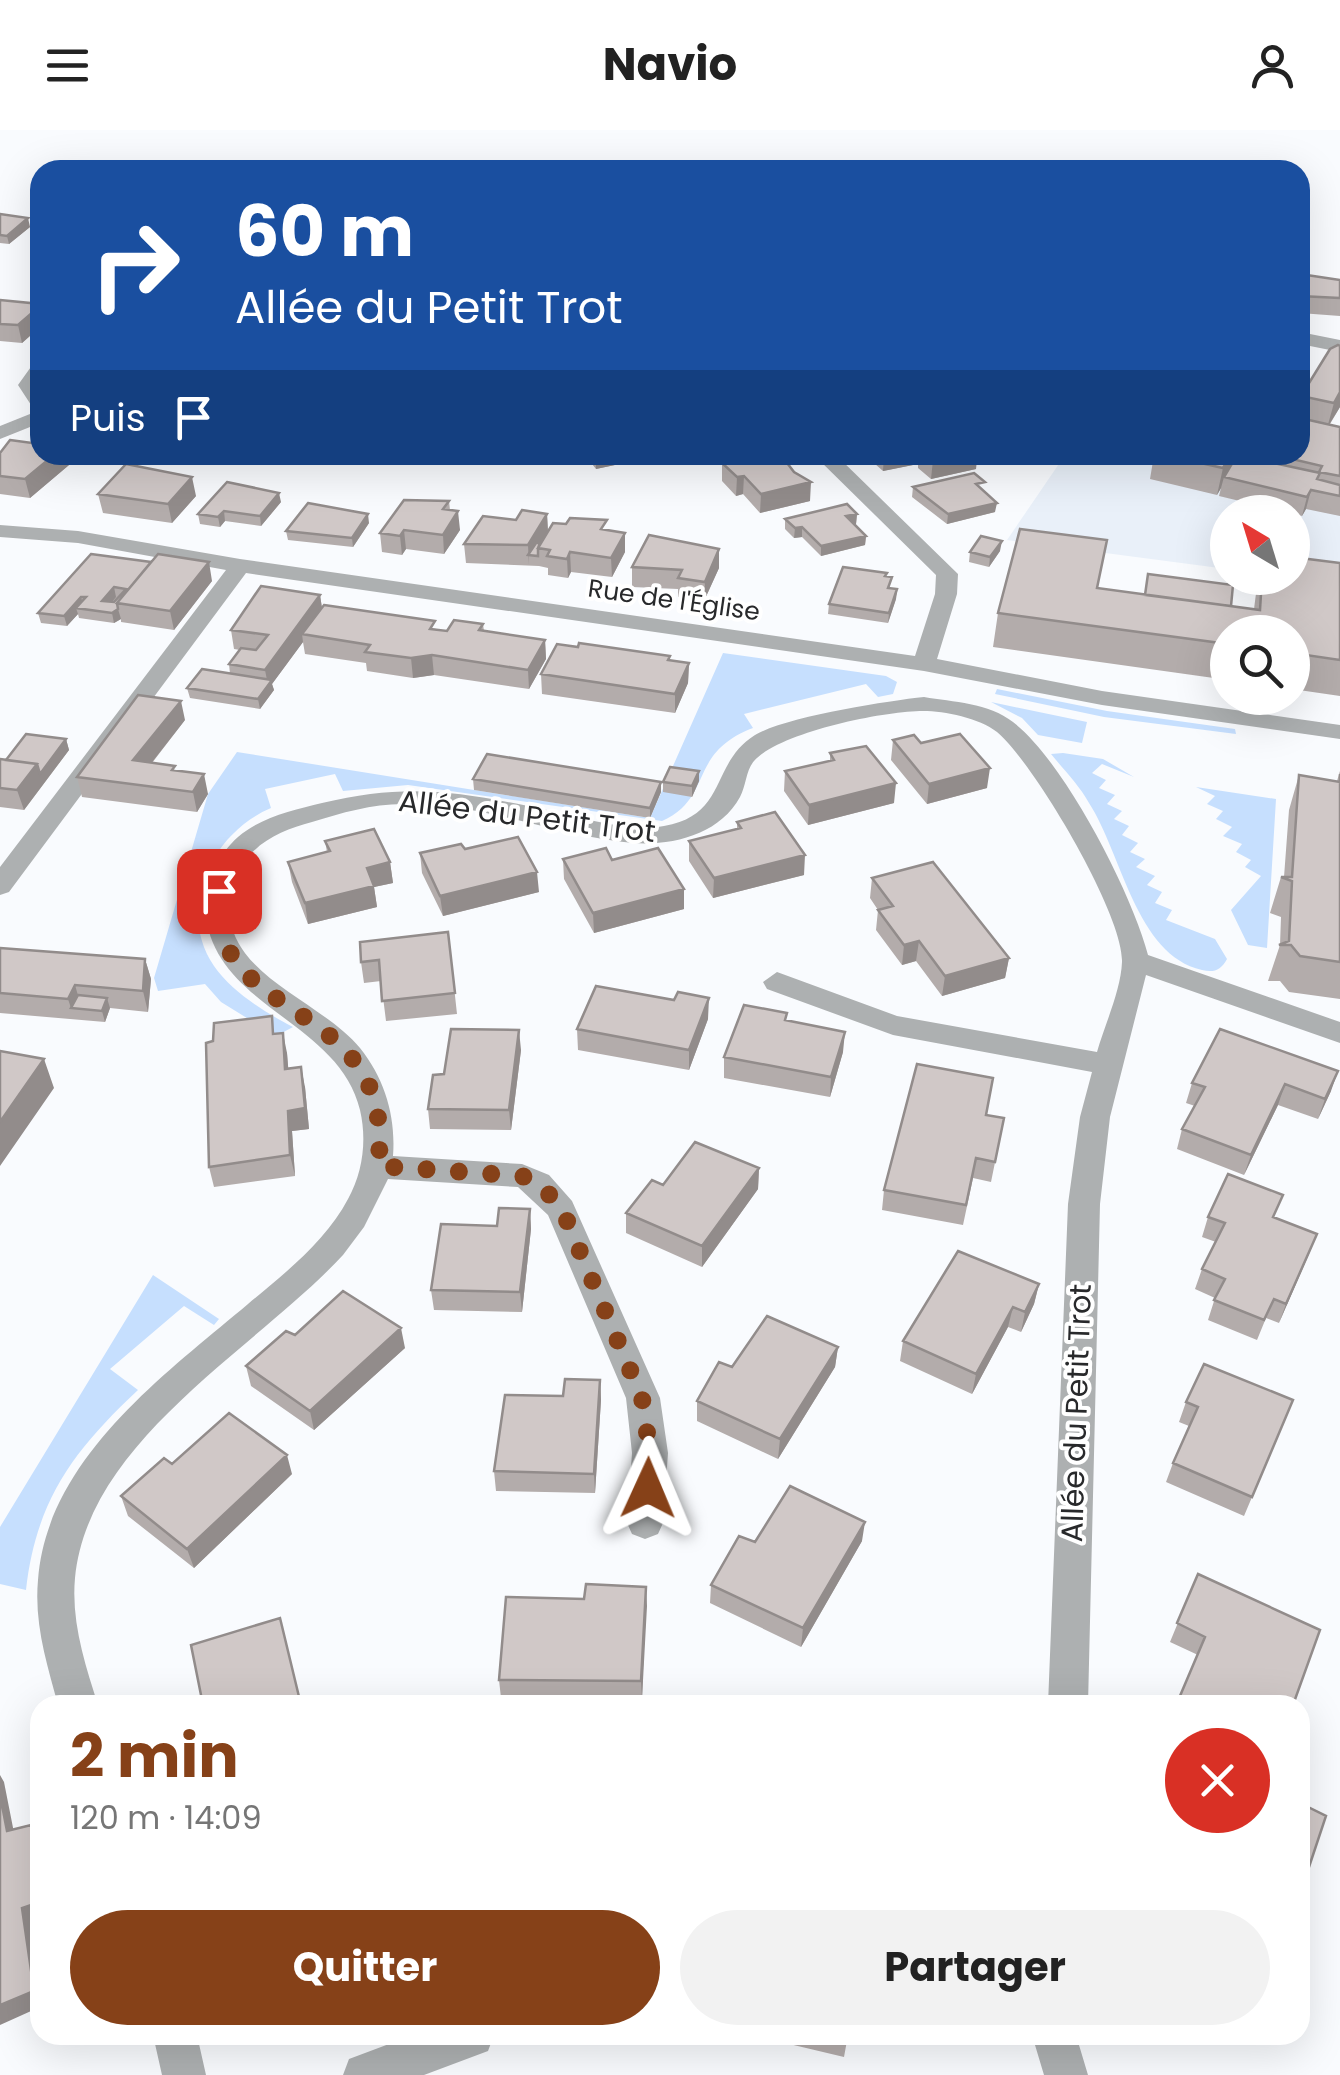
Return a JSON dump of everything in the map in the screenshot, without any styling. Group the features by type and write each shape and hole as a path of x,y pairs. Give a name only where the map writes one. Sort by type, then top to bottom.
{"street":[{"path":"1310,340 1340,346"},
{"path":"0,433 30,420"},
{"path":"834,465 947,574 949,583 924,704"},
{"name":"Rue de l'Église","path":"0,532 78,537 240,566 932,665 1102,698 1340,732"},
{"path":"0,886 240,566"},
{"name":"Allée du Petit Trot","path":"74,1695 60,1656 53,1600 60,1542 84,1486 101,1460 148,1410 290,1287 339,1238 355,1216 378,1166 377,1112 353,1059 324,1028 238,969 222,943 217,909 222,878 251,840 297,818 367,800 409,796 634,835 669,834 700,824 722,808 740,760 767,738 874,710 924,704 992,719 1016,739 1074,816 1125,919 1136,961 1107,1064 1090,1148 1081,1244 1068,1695"},
{"path":"1136,961 1340,1032"},
{"path":"778,982 908,1029 1107,1064"},
{"path":"378,1166 522,1176 538,1182 562,1209 642,1398 650,1453 645,1523"},
{"path":"177,2045 184,2075"},
{"path":"365,2075 445,2045"},
{"path":"1057,2045 1066,2075"}],"shaded area":[{"path":"1310,454 1340,454 1340,583 1310,579 1310,495 1210,495 1210,567 1007,540 1058,465 1310,465"},
{"path":"723,653 886,676 897,682 893,694 878,697 866,684 744,714 753,728 718,750 689,800 662,821 408,785 343,791 335,774 265,789 271,808 232,835 217,854 199,897 198,920 203,944 221,976 250,1001 293,1027 276,1036 221,1002 205,984 158,991 154,978 208,794 237,752 650,818"},
{"path":"997,689 1107,711 1235,729 1236,734 1104,717 995,694"},
{"path":"991,702 1087,722 1082,743 1038,735 1022,718"},
{"path":"1051,754 1103,759 1134,777 1102,764 1092,773 1106,780 1099,788 1115,795 1107,804 1122,811 1114,819 1129,826 1122,835 1138,843 1130,852 1145,859 1136,867 1155,876 1147,885 1162,892 1155,903 1172,910 1166,920 1215,939 1227,959 1220,968 1206,971 1180,961 1161,945 1133,900 1089,803"},
{"path":"1196,787 1276,799 1267,948 1248,945 1231,910 1261,876 1245,867 1251,860 1236,852 1242,844 1223,836 1232,827 1216,819 1223,811 1207,804 1215,796"},
{"path":"153,1275 219,1319 214,1325 184,1306 110,1369 138,1390 95,1434 62,1479 39,1529 26,1590 0,1584 0,1527"}],"building":[{"path":"0,214 28,218 7,236 0,235"},
{"path":"1310,276 1340,280 1340,298 1310,296"},
{"path":"0,300 30,303 30,315 18,325 0,324"},
{"path":"1340,346 1340,392 1334,403 1310,398 1310,381 1330,349"},
{"path":"1310,420 1340,427 1340,476 1319,472 1322,466 1310,463"},
{"path":"10,440 30,443 30,465 42,465 25,479 0,476 0,453"},
{"path":"125,465 192,477 168,504 98,494"},
{"path":"724,465 789,465 811,482 761,494 744,476 737,477"},
{"path":"1231,465 1283,465 1320,473 1317,479 1340,485 1340,496 1311,490 1308,495 1224,477"},
{"path":"974,473 985,482 976,484 997,503 948,514 913,487"},
{"path":"227,482 279,493 260,516 224,511 218,517 198,514"},
{"path":"404,500 449,501 443,509 458,511 443,535 404,530 400,536 380,533"},
{"path":"308,503 368,514 352,538 286,531"},
{"path":"847,504 857,514 846,516 866,536 821,546 802,527 795,528 785,519"},
{"path":"522,510 547,514 528,545 464,544 483,516 516,520"},
{"path":"570,518 607,520 601,529 625,533 611,558 570,552 567,559 547,556 550,550 538,548 553,523 566,524"},
{"path":"1020,529 1107,540 1097,588 1260,610 1261,595 1310,595 1310,559 1340,563 1340,660 1310,656 1310,615 1210,615 1210,642 998,613"},
{"path":"649,535 719,549 705,582 678,578 682,570 632,567"},
{"path":"981,536 1002,541 990,557 970,552"},
{"path":"540,543 538,556 528,555"},
{"path":"91,554 151,562 112,613 76,608 86,597 81,597 64,616 38,613","holes":["114,587 126,589 114,602 102,601"]},
{"path":"158,554 209,562 170,611 117,603"},
{"path":"843,567 892,577 888,588 897,589 889,613 829,604"},
{"path":"1148,574 1210,582 1210,595 1232,595 1231,606 1145,595"},
{"path":"261,586 320,595 265,670 229,664 241,648 256,650 268,635 231,630"},
{"path":"324,605 435,621 430,629 447,631 454,620 483,624 479,630 545,640 528,670 432,655 411,658 365,652 370,645 302,634"},
{"path":"579,643 670,656 668,660 689,663 675,694 541,674 557,644 578,647"},
{"path":"202,669 272,680 258,699 187,688"},
{"path":"138,695 181,701 133,760 204,774 193,792 77,777"},
{"path":"26,734 66,739 40,774 37,764 6,760"},
{"path":"960,734 990,768 929,784 893,740 914,735 921,743"},
{"path":"866,746 896,783 809,805 785,771 834,760 830,753"},
{"path":"487,754 661,782 650,808 473,779"},
{"path":"0,759 37,764 17,790 0,788"},
{"path":"670,767 699,771 692,786 663,782"},
{"path":"1299,775 1340,782 1340,962 1300,956 1291,945 1279,945 1289,941 1292,881 1281,877 1292,877"},
{"path":"775,812 805,855 714,878 689,841 741,828 737,822"},
{"path":"374,829 390,862 367,868 374,886 305,903 288,862 330,851 325,841"},
{"path":"518,837 537,872 440,896 420,853 461,844 465,849"},
{"path":"606,848 612,860 658,848 684,889 593,913 563,859"},
{"path":"933,862 1009,958 945,976 919,941 904,945 878,910 893,906 872,878"},
{"path":"448,932 455,993 382,1001 379,960 361,962 360,942"},
{"path":"0,948 145,959 143,991 75,985 68,999 0,993"},
{"path":"596,986 674,1000 678,992 709,998 689,1050 577,1029"},
{"path":"78,995 107,998 102,1011 71,1008"},
{"path":"744,1005 787,1013 785,1020 845,1032 831,1077 724,1057"},
{"path":"272,1016 273,1034 283,1033 285,1069 301,1067 305,1108 288,1111 290,1155 209,1167 206,1043 213,1041 214,1023"},
{"path":"451,1029 519,1030 509,1110 428,1109 433,1075 444,1074"},
{"path":"1220,1029 1338,1071 1325,1099 1285,1084 1251,1155 1182,1129 1205,1087 1192,1083"},
{"path":"0,1051 44,1059 0,1122"},
{"path":"917,1064 993,1078 986,1115 1004,1118 995,1162 976,1158 966,1205 884,1190"},
{"path":"695,1142 759,1168 702,1246 626,1213 652,1180 663,1185"},
{"path":"1228,1174 1283,1195 1273,1217 1317,1234 1286,1304 1274,1299 1264,1320 1214,1300 1225,1279 1202,1269 1225,1223 1208,1217"},
{"path":"499,1208 530,1209 520,1292 431,1290 441,1224 497,1226"},
{"path":"958,1251 1039,1284 1025,1312 1013,1307 976,1374 903,1341"},
{"path":"343,1291 401,1328 310,1411 246,1366 286,1331 295,1335"},
{"path":"767,1316 838,1347 780,1439 697,1401 719,1362 732,1367"},
{"path":"1204,1364 1293,1400 1252,1497 1173,1463 1198,1407 1186,1402"},
{"path":"565,1379 600,1380 594,1474 494,1471 505,1395 563,1396"},
{"path":"229,1413 287,1455 187,1549 121,1496 164,1458 172,1464"},
{"path":"790,1486 865,1522 803,1628 711,1585 739,1536 755,1542"},
{"path":"1198,1574 1320,1630 1297,1695 1180,1695 1205,1637 1177,1623"},
{"path":"586,1584 646,1587 641,1681 499,1680 506,1597 584,1599"},
{"path":"280,1618 299,1695 201,1695 191,1645"},
{"path":"0,1795 7,1831 30,1825 30,1905 22,1908 30,1993 0,2005"},
{"path":"1310,1808 1326,1816 1310,1864"}],"route":[{"path":"219,891 217,909 222,943 238,969 269,994 324,1028 340,1042 363,1075 377,1112 378,1166 522,1176 538,1182 562,1209 642,1398 650,1453 648,1488"}]}
